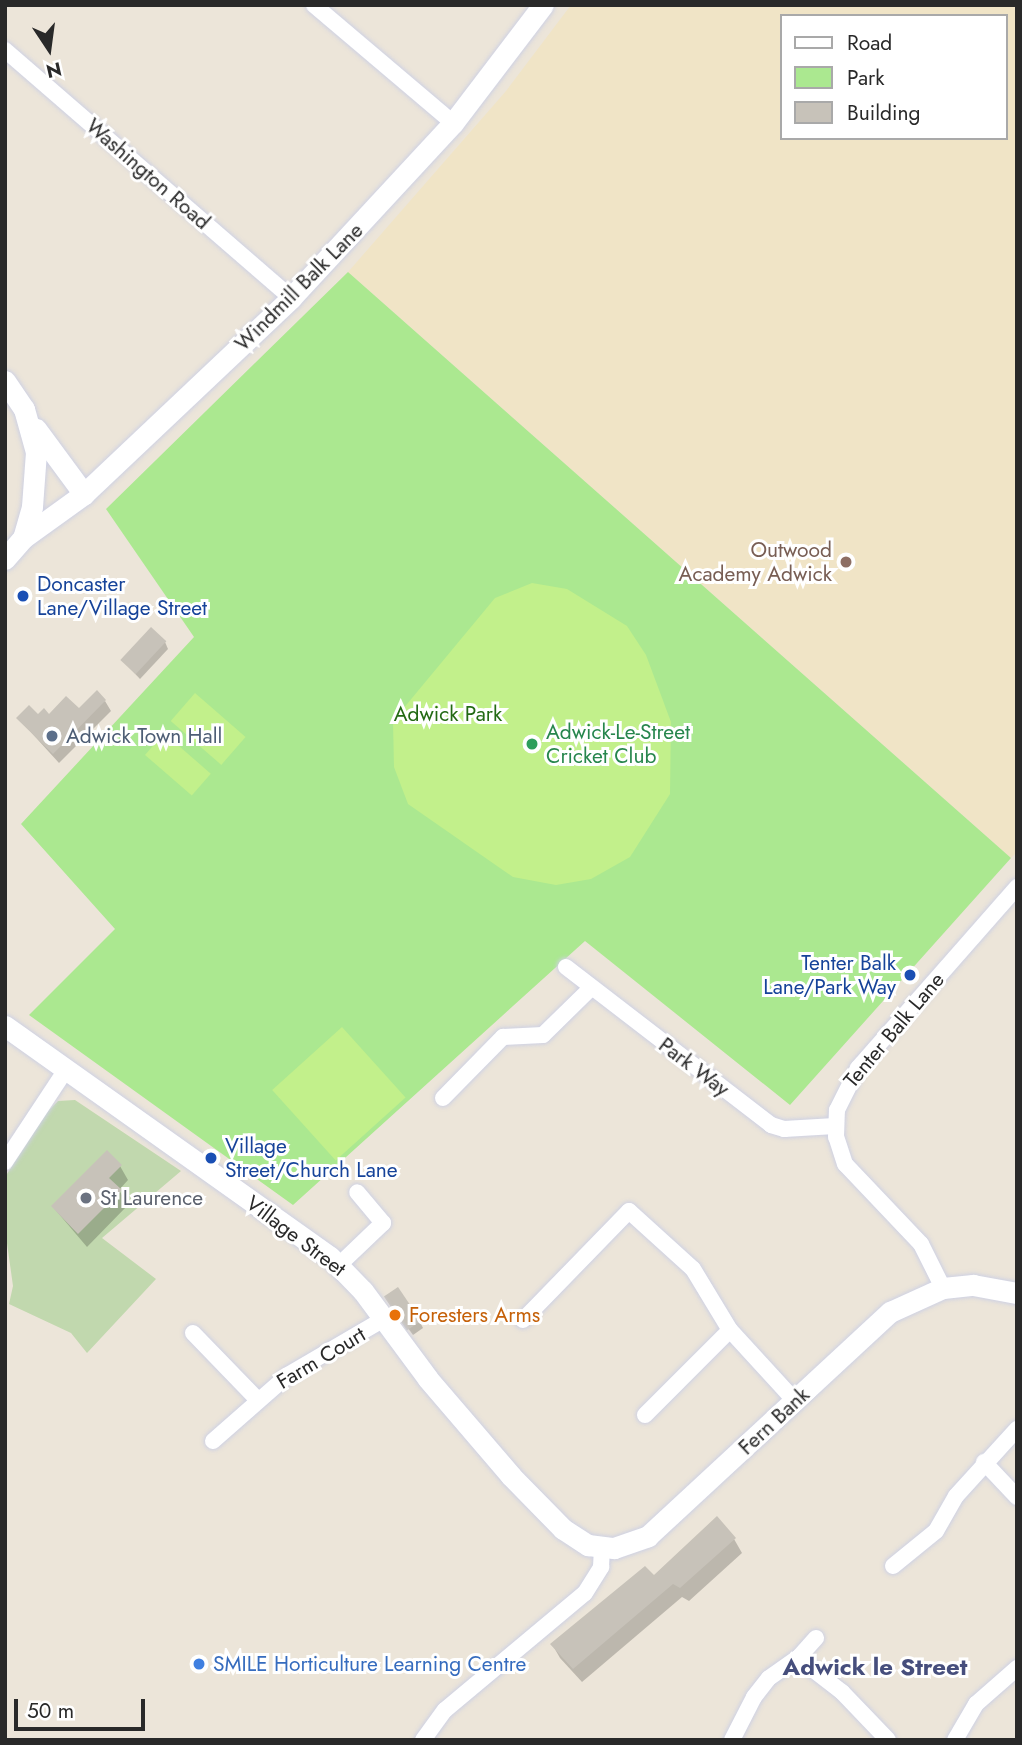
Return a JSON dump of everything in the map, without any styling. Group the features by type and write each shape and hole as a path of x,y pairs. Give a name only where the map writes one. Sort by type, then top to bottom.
{"street":[{"path":"314,5 453,123"},
{"name":"Windmill Balk Lane","path":"23,538 84,494 291,298 453,123 543,5"},
{"name":"Washington Road","path":"5,50 291,298"},
{"path":"5,381 84,494"},
{"path":"5,559 23,538 34,498 36,452 24,409"},
{"name":"Tenter Balk Lane","path":"943,1288 921,1244 845,1164 835,1126 843,1090 858,1068 1017,887"},
{"name":"Park Way","path":"566,967 771,1125 801,1129 835,1126"},
{"path":"443,1098 503,1037 543,1035 591,988"},
{"name":"Village Street","path":"5,1026 65,1072 339,1265 384,1318 428,1380 546,1513 578,1541 603,1548"},
{"path":"5,1162 65,1072"},
{"path":"339,1265 383,1223 357,1192"},
{"path":"523,1320 629,1211 692,1269 730,1330 796,1402"},
{"path":"943,1288 973,1285 1017,1293"},
{"name":"Fern Bank","path":"603,1548 632,1545 648,1536 796,1402 890,1312 943,1288"},
{"name":"Farm Court","path":"214,1441 257,1399 303,1364 384,1318"},
{"path":"645,1415 730,1330"},
{"name":"Farm Court","path":"193,1333 257,1399"},
{"path":"893,1566 936,1531 984,1462 1017,1429"},
{"path":"984,1462 1017,1497"},
{"path":"423,1740 445,1710 585,1593 597,1577 603,1548"},
{"path":"732,1740 754,1697 769,1678 798,1658 816,1638"},
{"path":"798,1658 842,1692 888,1740"},
{"path":"955,1740 976,1704 1017,1668"}],"shaded area":[{"name":"Outwood Academy Adwick","path":"571,5 1017,5 1017,852 1011,858 348,272 506,91"}],"green space":[{"name":"Adwick Park","path":"348,272 1011,858 790,1105 585,941 293,1205 29,1015 115,929 21,824 194,637 106,509"},
{"name":"Adwick-Le-Street Cricket Club","path":"532,583 567,589 627,626 646,655 671,722 670,794 630,857 591,879 556,885 513,877 408,804 394,767 393,721 495,598"},
{"path":"195,693 246,737 221,765 171,721"},
{"path":"164,733 211,774 192,796 145,755"},
{"path":"342,1027 406,1098 336,1160 272,1090"},
{"path":"75,1100 181,1171 102,1238 156,1279 87,1353 71,1333 9,1304 13,1286 5,1229 5,1177 46,1113 58,1101"}],"building":[{"path":"151,627 166,641 136,674 120,660"},
{"name":"Adwick Town Hall","path":"97,690 106,700 53,754 16,718 29,705 38,714 44,708 49,714 66,696 79,708"},
{"name":"St Laurence","path":"107,1150 122,1165 109,1178 122,1190 78,1234 51,1206"},
{"path":"398,1287 421,1321 407,1330 384,1297"},
{"path":"717,1516 736,1538 680,1588 673,1584 573,1669 550,1644 645,1566 654,1575"}],"place":[{"name":"Outwood Academy Adwick","path":"846,562"},
{"name":"Doncaster Lane/Village Street","path":"23,596"},
{"name":"Adwick Town Hall","path":"52,736"},
{"name":"Adwick-Le-Street Cricket Club","path":"532,744"},
{"name":"Tenter Balk Lane/Park Way","path":"910,975"},
{"name":"Village Street/Church Lane","path":"211,1158"},
{"name":"St Laurence","path":"86,1198"},
{"name":"Foresters Arms","path":"395,1315"},
{"name":"SMILE Horticulture Learning Centre","path":"199,1664"}],"district":[{"name":"Adwick le Street","path":"875,1667"}]}
